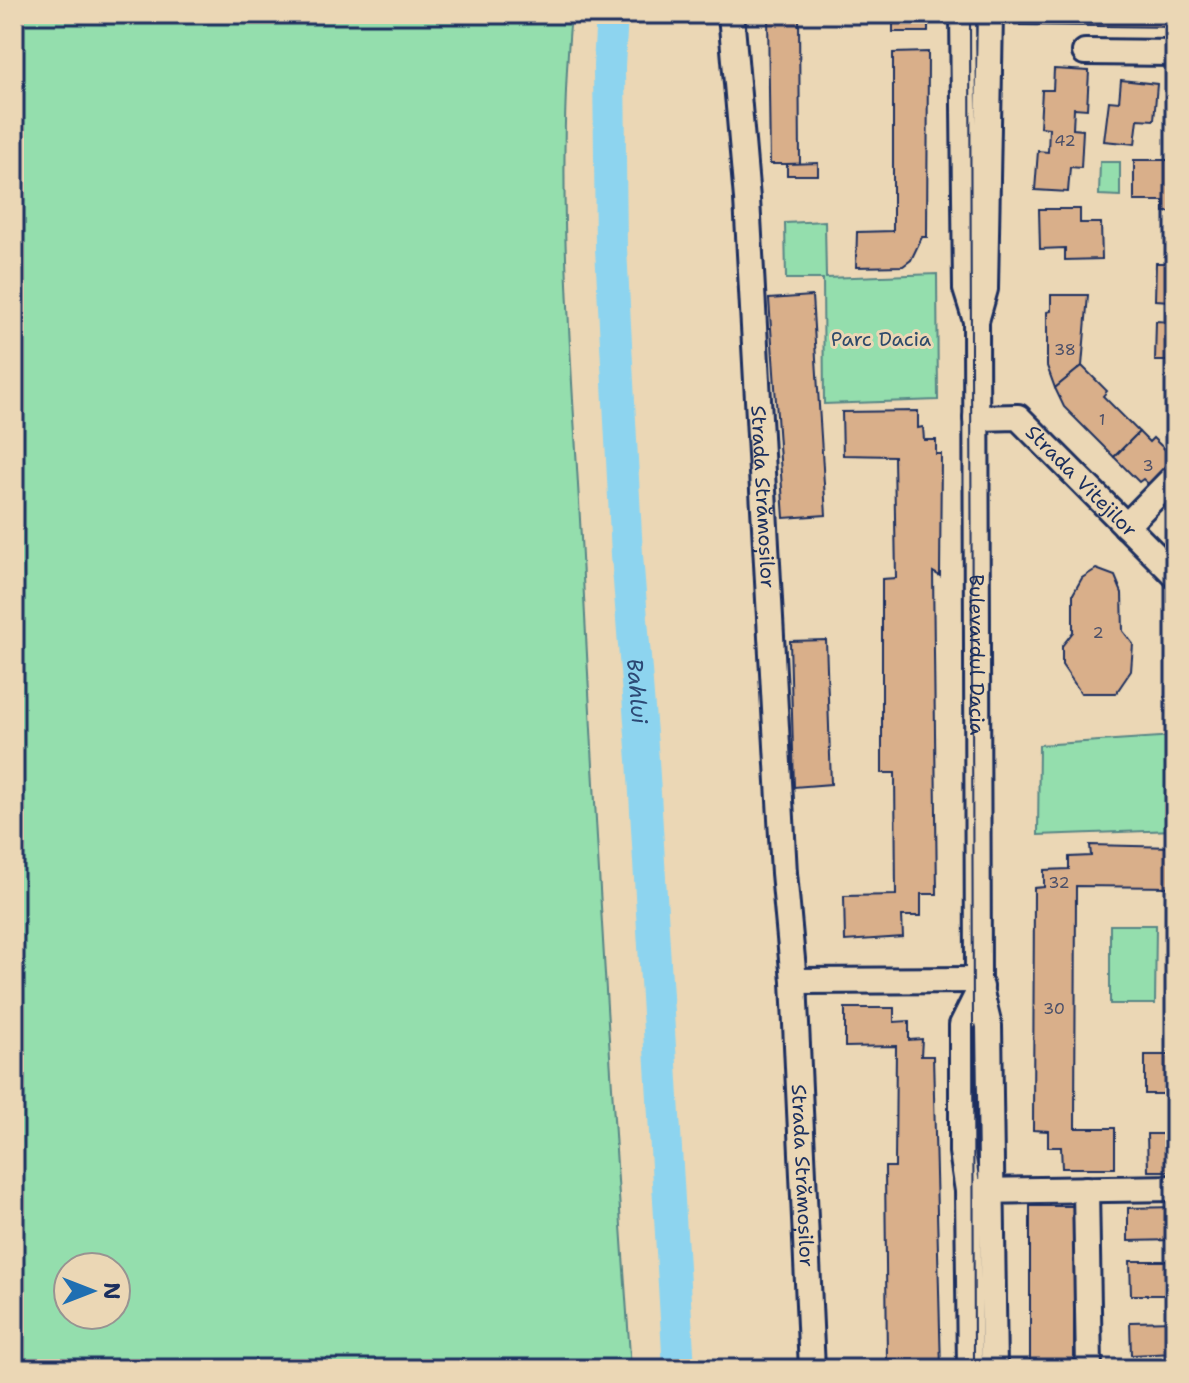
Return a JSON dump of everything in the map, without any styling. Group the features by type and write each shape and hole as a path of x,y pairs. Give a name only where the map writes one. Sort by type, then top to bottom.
{"street":[{"name":"Strada Strămoșilor","path":"731,14 747,199 784,873 794,981 812,1369"},
{"name":"Bulevardul Dacia","path":"963,14 966,289 976,321"},
{"name":"Bulevardul Dacia","path":"990,14 985,289 976,321 976,418 980,984 989,1026 994,1369"},
{"path":"1085,52 1175,53"},
{"name":"Strada Vitejilor","path":"976,418 1018,417 1175,575"},
{"path":"1126,526 1175,476"},
{"path":"794,981 980,984"},
{"name":"Bulevardul Dacia","path":"970,1369 968,1191 962,1152 962,1025 980,984"},
{"path":"968,1191 1175,1188"},
{"path":"1086,1189 1089,1369"}],"green space":[{"path":"14,14 571,14 566,79 567,276 604,954 631,1369 14,1369"},
{"path":"1100,162 1120,162 1120,196 1099,195"},
{"name":"Parc Dacia","path":"825,221 826,278 937,274 938,400 824,404 823,279 786,279 785,223"},
{"path":"1175,736 1174,830 1038,835 1039,745"},
{"path":"1110,925 1156,925 1155,1004 1110,1004"}],"building":[{"path":"768,14 799,14 800,164 770,164"},
{"path":"893,14 928,14 928,32 893,32"},
{"path":"1020,14 1175,14 1175,27 1020,25"},
{"path":"928,52 927,237 922,237 911,260 903,266 856,267 857,232 893,231 893,53"},
{"path":"1054,69 1089,71 1087,109 1074,108 1073,129 1083,130 1081,168 1070,167 1068,192 1035,190 1038,151 1048,152 1049,128 1040,127 1042,90 1053,90"},
{"path":"1121,80 1157,84 1154,120 1138,119 1135,144 1104,141 1109,101 1119,102"},
{"path":"1134,160 1170,160 1171,176 1175,175 1175,212 1164,212 1164,201 1134,201"},
{"path":"818,163 818,175 787,175 787,164"},
{"path":"1039,209 1080,209 1080,223 1101,223 1102,259 1065,260 1065,248 1040,249"},
{"path":"1172,240 1175,361 1155,361 1156,321 1171,322 1171,301 1155,300 1156,263 1172,263"},
{"path":"1051,295 1088,295 1082,366 1055,388 1047,366 1047,312 1051,311"},
{"path":"812,296 826,515 784,518 769,299"},
{"path":"1082,366 1107,391 1103,396 1139,432 1114,457 1064,407 1055,388"},
{"path":"918,411 918,428 923,427 924,440 936,440 936,454 941,454 940,576 933,572 937,894 921,894 921,916 902,916 903,937 845,941 844,896 896,895 895,773 882,773 882,579 896,578 894,456 843,455 842,412"},
{"path":"1139,432 1149,442 1153,438 1175,459 1175,470 1155,490 1143,479 1139,482 1114,457"},
{"path":"1096,569 1115,576 1122,593 1123,631 1133,644 1131,671 1116,693 1081,693 1062,665 1062,646 1073,632 1073,594 1082,578"},
{"path":"826,640 831,784 794,787 790,641"},
{"path":"1090,845 1175,847 1175,887 1076,886 1075,1128 1115,1128 1115,1168 1062,1168 1061,1147 1048,1147 1048,1131 1033,1130 1034,888 1044,887 1044,870 1069,869 1069,857 1091,856"},
{"path":"845,1008 894,1008 894,1022 909,1021 909,1040 922,1039 921,1056 933,1056 941,1369 897,1369 897,1359 887,1359 885,1167 895,1167 896,1046 845,1047"},
{"path":"1145,1055 1175,1055 1175,1094 1145,1094"},
{"path":"1147,1134 1175,1134 1175,1171 1148,1171"},
{"path":"1030,1206 1074,1206 1074,1369 1030,1369"},
{"path":"1175,1207 1175,1240 1128,1241 1128,1208"},
{"path":"1130,1261 1175,1261 1175,1295 1131,1295"},
{"path":"1175,1321 1175,1353 1131,1355 1130,1322"}],"waterway":[{"name":"Bahlui","path":"612,14 609,66 611,248 627,555 643,760 679,1369"}],"tram line":[{"path":"970,14 974,1369"}]}
